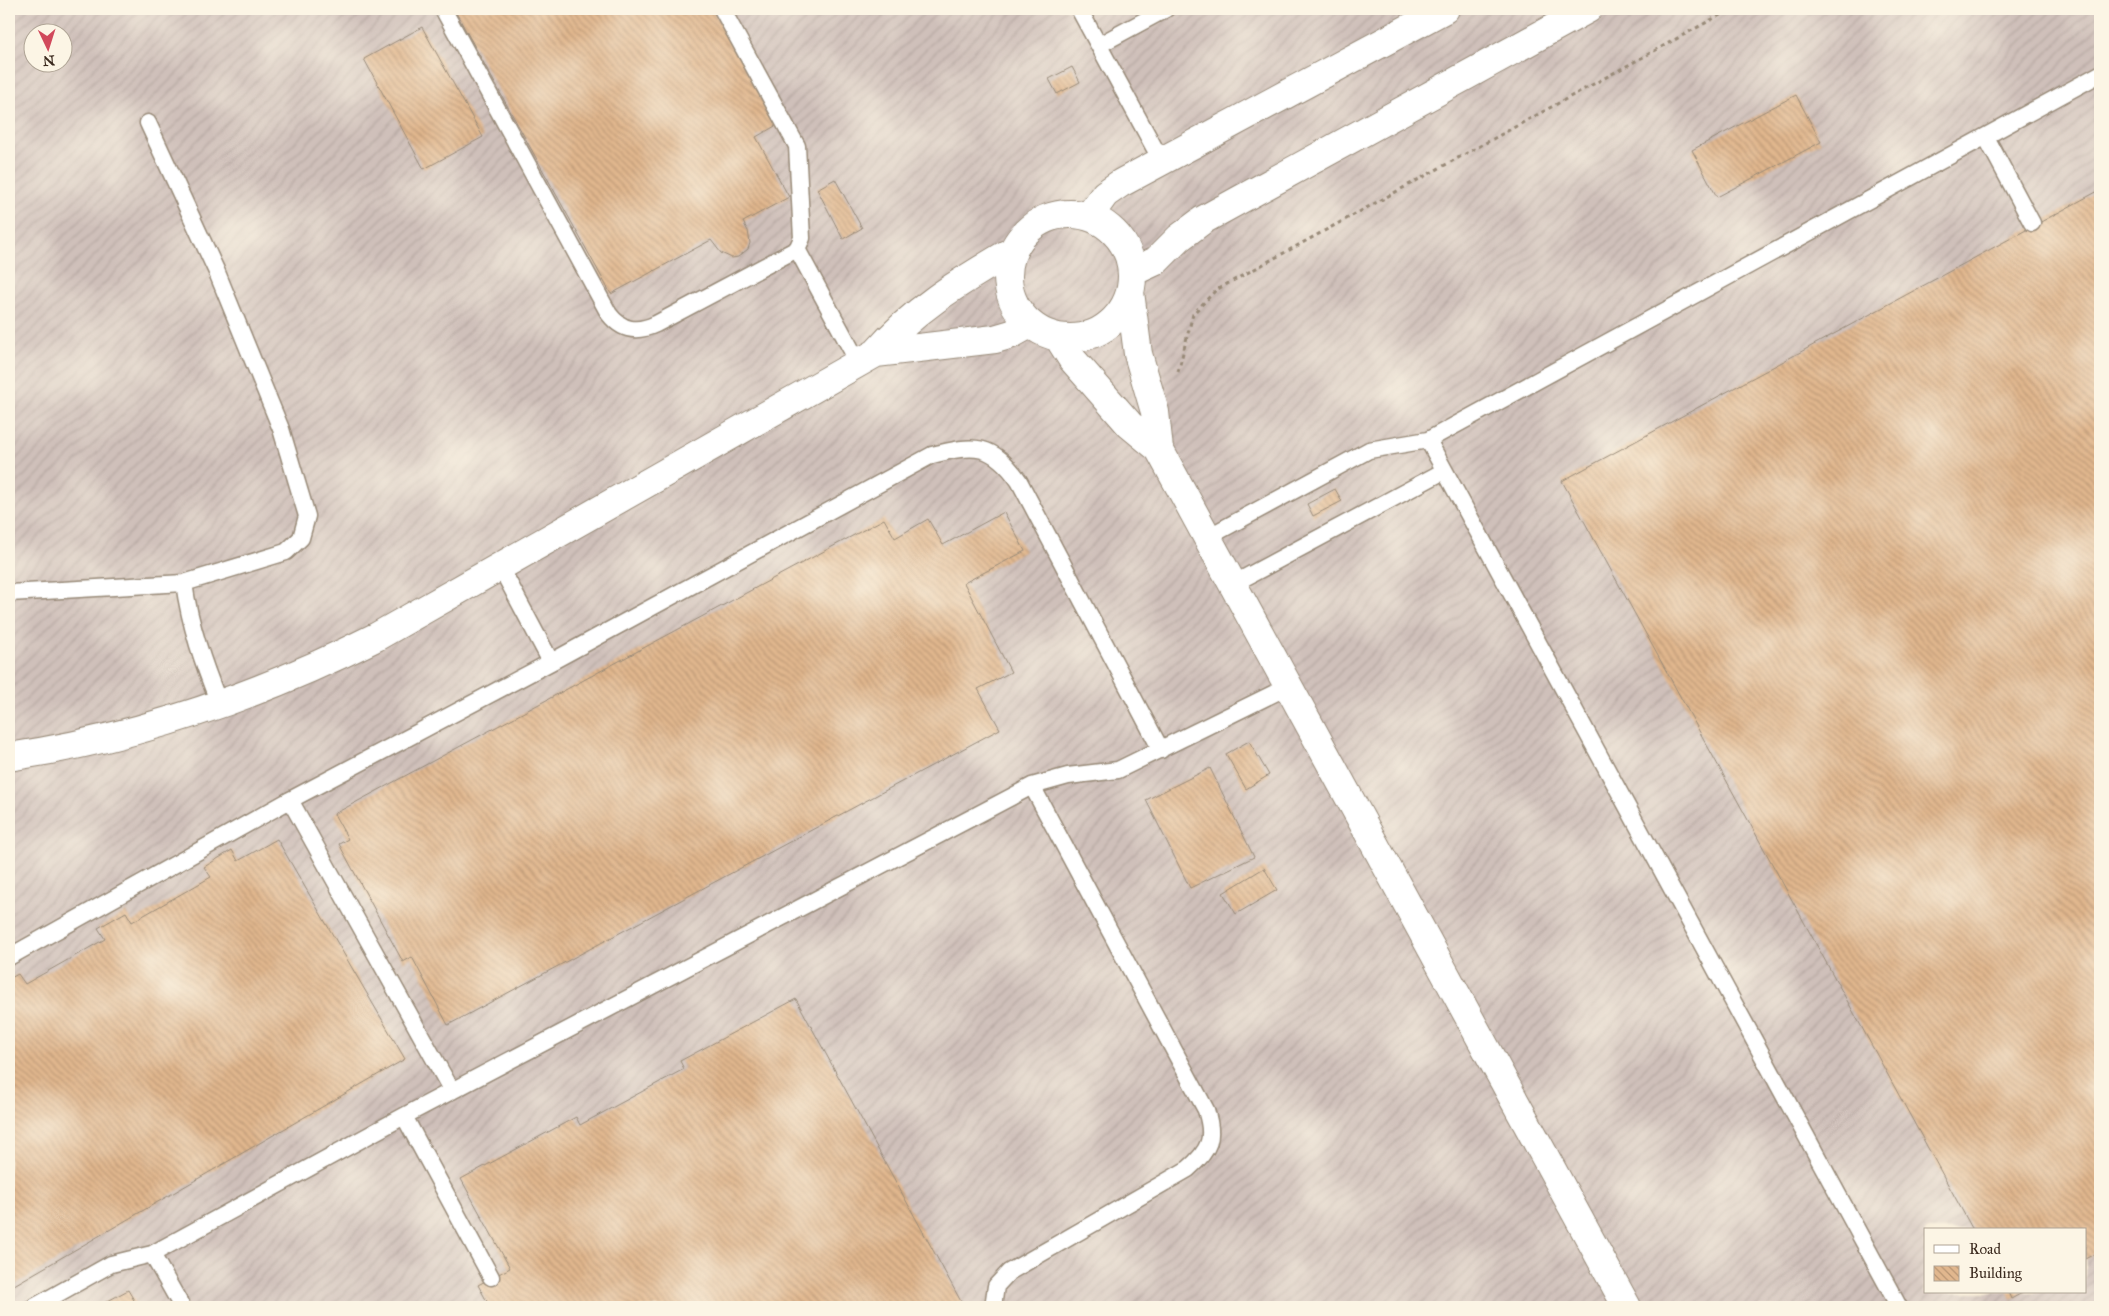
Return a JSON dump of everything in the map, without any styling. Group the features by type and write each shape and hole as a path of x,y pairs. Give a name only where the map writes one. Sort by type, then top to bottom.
{"street":[{"path":"1089,216 1094,206 1111,189 1445,9"},
{"path":"1588,9 1217,212 1179,238 1131,282 1120,313 1103,329 1081,337 1058,337 1030,324 1014,305 1008,288 1007,269 1012,251 1021,235 1035,223 1052,216 1071,213 1089,216 1106,224 1119,237 1129,254 1131,282 1138,354 1155,412 1160,449 1627,1307"},
{"path":"9,757 104,739 219,703 299,673 354,648 867,357 926,304 1012,251"},
{"path":"867,357 996,339 1012,334 1030,324"},
{"path":"1058,337 1072,359 1130,424 1160,449"}],"lane":[{"path":"444,9 610,314 619,325 633,330 648,328 797,249 802,238 803,226 797,146 722,9"},
{"path":"1079,9 1162,162"},
{"path":"1099,45 1166,9"},
{"path":"1208,537 1369,450 1428,440 2100,74"},
{"path":"9,593 184,583 286,552 300,538 307,516 281,429 216,270 148,123"},
{"path":"1986,136 2032,223"},
{"path":"797,249 867,357"},
{"path":"1428,440 1899,1307"},
{"path":"9,957 290,800 551,662 932,455 960,448 985,449 1006,462 1019,481 1161,750"},
{"path":"1233,584 1444,471"},
{"path":"500,566 551,662"},
{"path":"184,583 188,615 200,656 219,703"},
{"path":"34,1307 111,1264 152,1254 404,1116 1032,786 1068,776 1118,770 1289,686"},
{"path":"993,1307 996,1286 1009,1272 1188,1169 1203,1156 1210,1143 1211,1124 1206,1110 1032,786"},
{"path":"290,800 452,1091"},
{"path":"404,1116 491,1277"},
{"path":"152,1254 182,1307"}],"path":[{"path":"1178,373 1193,314 1216,290 1730,9"}],"shaded area":[{"path":"9,9 2100,9 2100,1307 9,1307"}],"building":[{"path":"454,9 713,9 777,125 756,137 789,197 743,222 748,231 750,243 748,249 738,257 732,258 721,253 711,240 611,294"},
{"path":"422,27 483,137 424,169 364,59"},
{"path":"1072,67 1080,82 1057,94 1049,79"},
{"path":"1796,95 1821,142 1717,197 1692,150"},
{"path":"835,179 862,228 843,239 817,189"},
{"path":"2100,190 2100,1251 2086,1258 2086,1228 1972,1228 1562,481"},
{"path":"1335,489 1342,501 1313,516 1307,504"},
{"path":"1004,512 1025,551 964,583 1011,672 978,689 1000,729 448,1025 412,957 403,962 339,844 348,839 334,814 884,519 895,538 928,519 943,545"},
{"path":"1249,741 1269,775 1246,789 1226,754"},
{"path":"1210,768 1254,857 1190,888 1146,800"},
{"path":"277,839 405,1059 9,1288 9,979 18,974 25,984 105,939 98,928 126,912 132,922 211,877 204,867 232,850 238,861"},
{"path":"1264,868 1277,890 1236,914 1223,893"},
{"path":"796,999 964,1307 531,1307 530,1305 525,1307 490,1307 478,1285 510,1268 461,1179 576,1117 580,1125 684,1069 680,1061"},
{"path":"128,1290 138,1307 97,1307"},
{"path":"2009,1294 2020,1294 2011,1299"}]}
